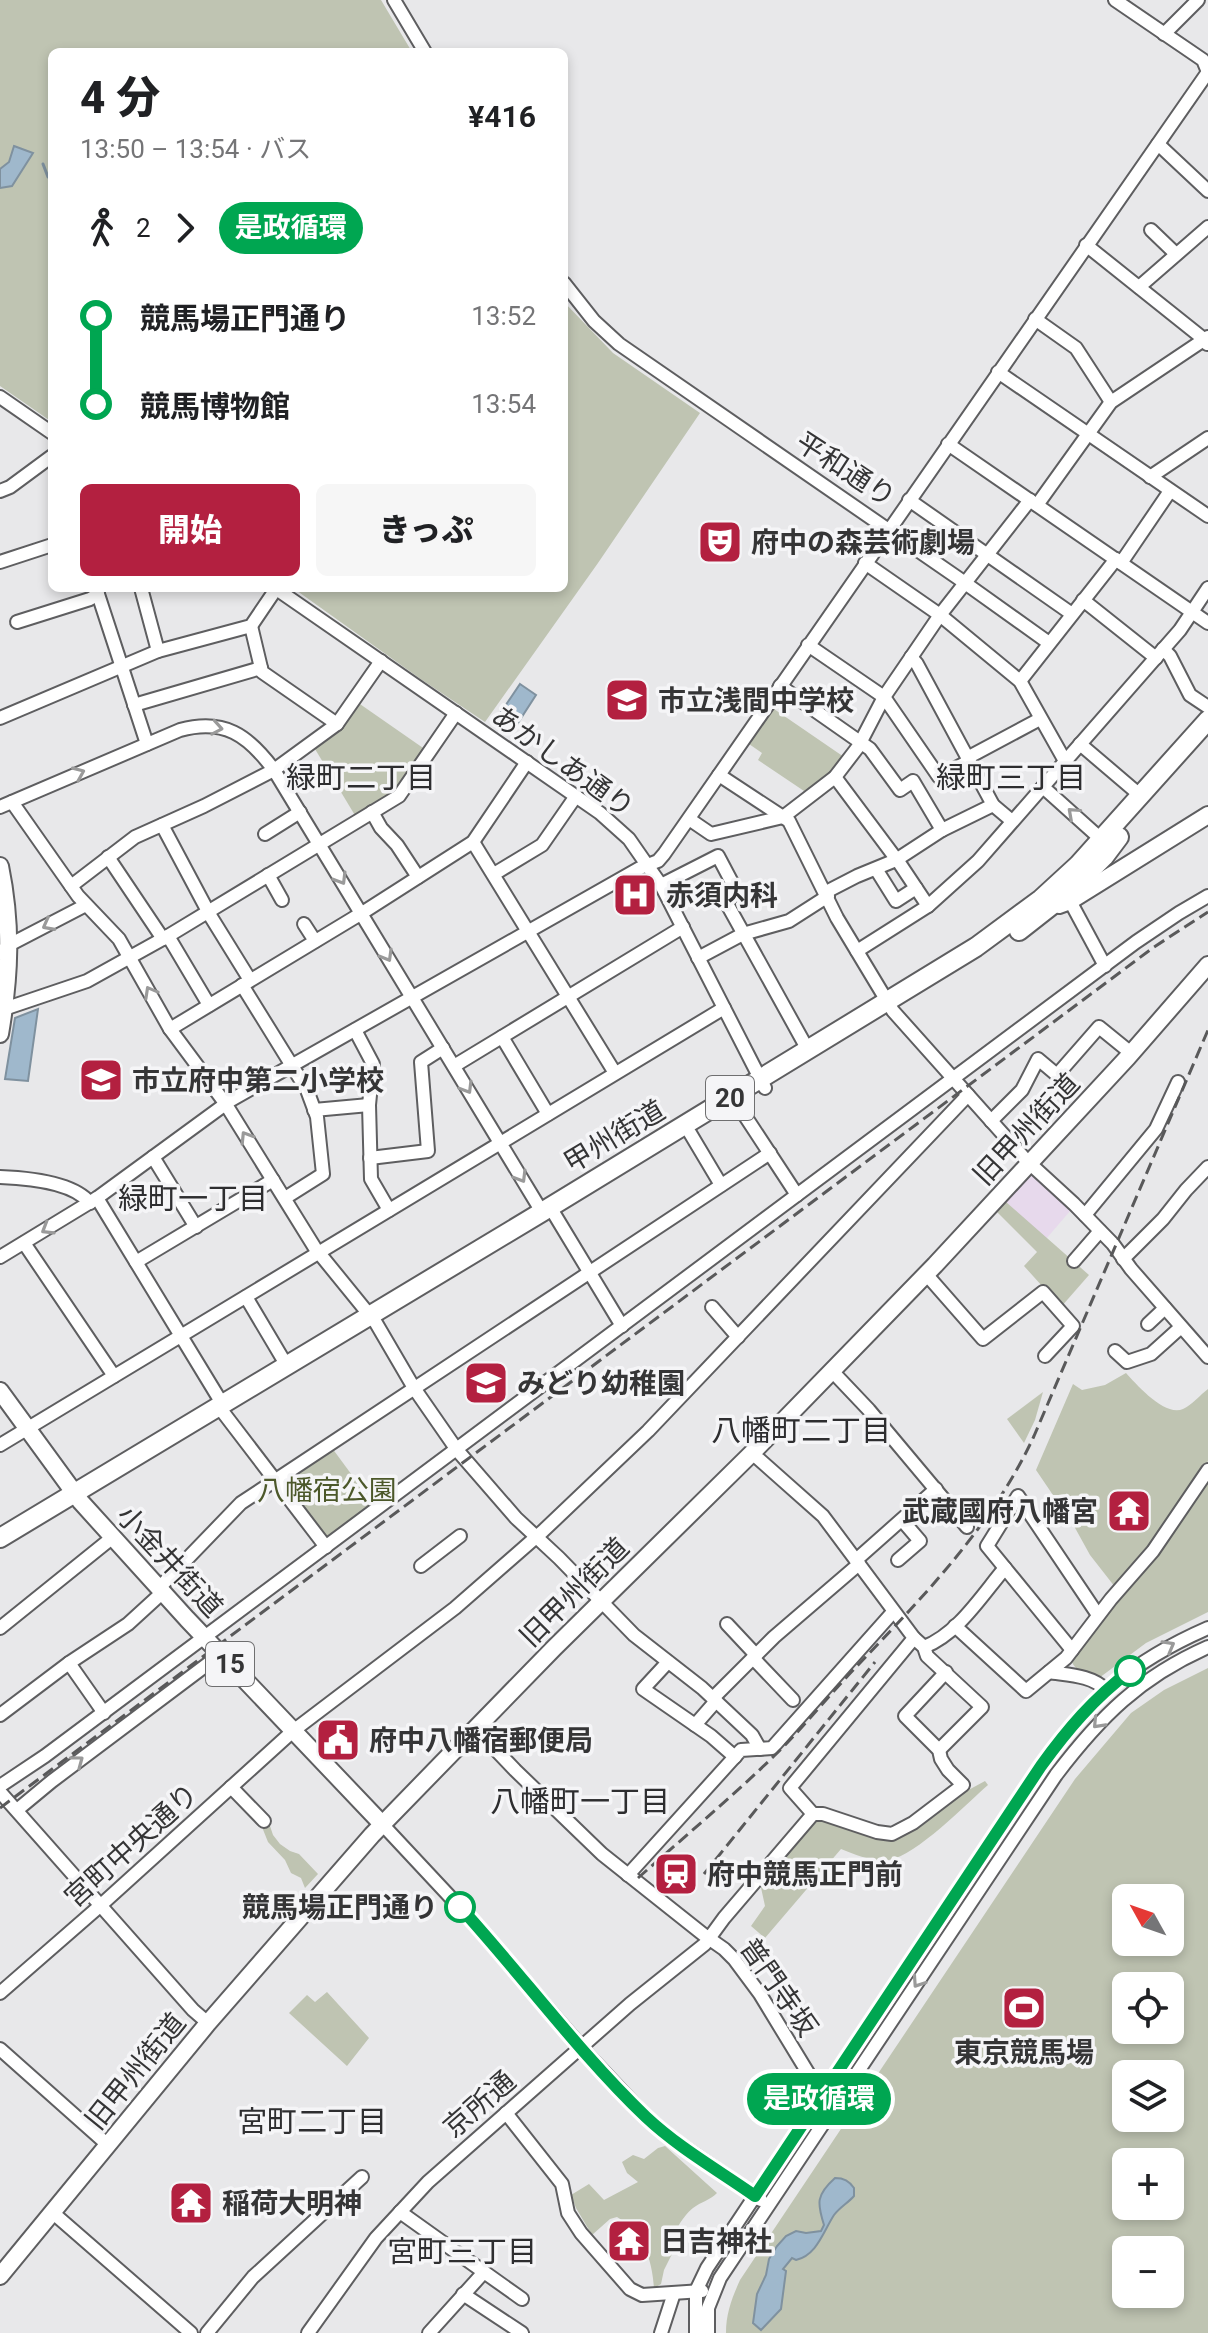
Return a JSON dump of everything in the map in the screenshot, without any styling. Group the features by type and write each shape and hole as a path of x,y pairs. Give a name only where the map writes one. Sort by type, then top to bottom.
{"highway":[{"name":"甲州街道","path":"0,1551 78,1498 222,1409 890,1006 1008,925 1078,865 1116,851 1141,796 1208,720"},
{"name":"甲州街道","path":"763,1083 808,1050 983,956 1049,909 1116,851 1208,735"},
{"name":"甲州街道","path":"549,1211 690,1133 735,1100"},
{"name":"甲州街道","path":"222,1409 287,1366 373,1319"},
{"name":"甲州街道","path":"0,1538 78,1498"}],"main road":[{"path":"1049,909 1070,901 1116,851 1208,815"},
{"path":"0,866 9,918 5,949 9,976 0,1034"},
{"name":"旧甲州街道","path":"0,2276 208,2023 382,1824 926,1274 1131,1053 1208,965"},
{"name":"小金井街道","path":"0,1391 78,1498 382,1824"}],"street":[{"path":"394,0 423,48"},
{"path":"1115,0 1203,60 1208,72"},
{"path":"1164,34 1198,0"},
{"name":"平和通り","path":"568,288 594,321 619,344 888,530 1208,72"},
{"path":"1158,144 1208,191"},
{"path":"1139,287 1208,227"},
{"path":"1151,230 1176,254"},
{"path":"689,819 711,834 783,817 835,777 940,615 1034,502 1111,402 1207,341 1086,245"},
{"path":"1035,319 1076,348 1111,402"},
{"path":"998,372 1208,516"},
{"path":"0,397 48,430"},
{"path":"1150,477 1208,438"},
{"path":"948,444 1208,623"},
{"path":"0,491 48,459"},
{"path":"1020,681 1083,600 1118,561 1170,491"},
{"path":"909,500 1072,614"},
{"path":"0,1257 94,1200 225,1103 658,861 888,530 1049,643"},
{"path":"0,562 48,546"},
{"path":"865,563 940,615 1020,681 1065,761"},
{"path":"857,951 928,906 978,861 1180,630 1208,588"},
{"path":"17,622 90,599 96,592"},
{"path":"97,592 147,744"},
{"path":"142,592 158,651"},
{"path":"0,718 158,651 251,626 273,592"},
{"name":"あかしあ通り","path":"282,592 615,826 648,864 661,885 763,1083"},
{"path":"1083,600 1160,653 1170,656 1190,695 1208,707"},
{"path":"251,626 262,672 337,724"},
{"path":"808,645 884,697 939,777 1040,719"},
{"path":"911,657 993,805 1012,821"},
{"path":"71,886 135,837 274,770 337,724 381,661"},
{"path":"134,705 261,668"},
{"path":"780,686 861,741 900,790 913,781 942,830"},
{"path":"4,1009 87,981 399,796 456,713"},
{"path":"622,1326 590,1272 500,1143 274,770 261,752 245,738 215,726 192,727 6,804 86,905 119,939 170,1029 225,1103 319,1252 373,1319 414,1388 457,1450 493,1493 634,1635 714,1700 752,1735 760,1749"},
{"path":"1080,744 1141,796"},
{"path":"170,1029 473,842 527,762"},
{"path":"719,775 789,821 837,918 890,1006 1030,1163 1100,1231 1208,1357"},
{"path":"835,777 928,906"},
{"path":"1043,787 1116,851"},
{"path":"494,874 542,845 576,796"},
{"path":"698,958 743,934 789,921 827,894 896,860 942,830 993,805"},
{"path":"265,834 300,812"},
{"path":"372,812 418,877"},
{"path":"162,825 307,1090 314,1110 323,1174 285,1198"},
{"path":"473,842 615,1073"},
{"path":"661,885 718,856 737,892 726,902 808,1050"},
{"path":"108,857 209,1005"},
{"path":"876,869 896,901 916,888"},
{"path":"268,875 282,900"},
{"path":"208,2023 193,2010 0,1789 1105,966 1208,896"},
{"path":"1070,901 1105,966"},
{"path":"5,949 86,905"},
{"path":"304,924 315,941"},
{"path":"454,1066 683,927"},
{"path":"0,1445 724,1008"},
{"path":"991,1121 1022,1090 1038,1059 1057,1075 1099,1027 1131,1053"},
{"path":"355,1030 373,1064 369,1105 371,1179 389,1210"},
{"path":"502,1037 548,1114"},
{"path":"370,1158 428,1151 421,1062 443,1048"},
{"path":"1085,1215 1156,1129 1178,1082"},
{"name":"宮町中央通り","path":"0,1993 293,1731 455,1608 537,1537 648,1431 968,1095"},
{"path":"735,1100 797,1195"},
{"path":"314,1110 369,1105"},
{"path":"690,1133 721,1185"},
{"path":"0,1715 69,1663 128,1624 241,1503 770,1153"},
{"path":"153,1157 196,1227"},
{"path":"1123,1259 1208,1167"},
{"path":"0,1177 51,1183 94,1200 136,1262 222,1409 326,1547"},
{"path":"136,1262 273,1180"},
{"path":"1074,1261 1100,1231"},
{"path":"24,1243 114,1376"},
{"path":"926,1274 983,1339 1043,1292 1073,1326 1045,1356"},
{"path":"246,1297 287,1366"},
{"path":"712,1307 738,1337"},
{"path":"1148,1324 1165,1308"},
{"path":"1115,1351 1127,1362 1151,1354 1181,1327"},
{"path":"832,1371 869,1410 967,1527"},
{"path":"752,1453 823,1516 927,1656 982,1707 939,1750"},
{"path":"955,1626 1026,1691 1072,1650 1153,1551 1208,1470"},
{"path":"695,1725 754,1656 936,1489"},
{"path":"1072,1650 987,1546 1018,1496 1098,1615"},
{"path":"898,1560 920,1541 902,1520"},
{"path":"421,1566 460,1536"},
{"path":"0,1628 113,1537"},
{"path":"919,1642 932,1644 955,1626 1005,1568"},
{"path":"628,1875 741,1750 772,1748 893,1612"},
{"path":"727,1624 793,1700"},
{"path":"696,2333 696,2291 707,2268 1041,1766 1065,1733 1106,1690 1156,1653 1208,1628"},
{"path":"919,1642 790,1788 813,1814 823,1814 884,1834 901,1830 963,1785 948,1770 939,1750 905,1716 946,1672"},
{"path":"708,2333 708,2308 713,2292 1056,1775 1093,1728 1117,1704 1167,1668 1208,1647"},
{"path":"17,1810 221,1654"},
{"path":"668,1662 643,1689 735,1757"},
{"path":"69,1663 104,1713"},
{"path":"1049,1672 1100,1683 1106,1690"},
{"name":"普門寺坂","path":"476,1729 529,1784 628,1875 724,1949 748,1976 816,2086 837,2103"},
{"path":"231,1787 264,1821"},
{"name":"京所通","path":"308,2333 376,2238 428,2182 581,2047 705,1944 813,1814"},
{"path":"382,1824 502,1954 629,2100 663,2132 769,2205"},
{"path":"929,1933 944,1943"},
{"path":"0,2049 108,2145"},
{"path":"506,2113 562,2184 568,2213 581,2233 630,2289 642,2295 713,2292"},
{"path":"207,2333 253,2277 362,2177"},
{"path":"52,2212 191,2333"},
{"path":"400,2212 522,2299"},
{"path":"431,2332 484,2272"},
{"path":"661,2333 674,2293"},
{"path":"463,2294 522,2333"}],"shaded area":[{"path":"1032,1173 1071,1210 1046,1239 1006,1202"}],"green space":[{"path":"0,0 381,0 410,48 48,48 48,419 0,386"},
{"path":"568,306 613,353 700,413 485,722 299,592 568,592"},
{"path":"357,702 426,750 396,793 356,817 315,749"},
{"path":"774,709 844,757 834,772 807,793 758,760 762,753 749,744"},
{"path":"1006,1202 1089,1275 1061,1307 1024,1266 1037,1252 997,1212"},
{"path":"1126,1373 1160,1404 1176,1410 1183,1409 1208,1389 1208,1461 1151,1548 1115,1587 1090,1555 1036,1470 1073,1384 1082,1390 1105,1385"},
{"path":"1043,1392 1035,1420 1024,1443 1007,1419"},
{"name":"八幡宿公園","path":"332,1448 374,1505 331,1538 325,1537 284,1484 285,1479"},
{"path":"1208,1475 1208,1612 1146,1643 1099,1678 1078,1670 1071,1659 1180,1523"},
{"name":"東京競馬場","path":"1208,1668 1208,2333 726,2333 730,2306 740,2280 1075,1779 1131,1713 1164,1690"},
{"path":"985,1781 988,1785 913,1849 883,1860 865,1858 841,1849 765,1938 751,1926 765,1906 760,1883 816,1817 882,1837"},
{"path":"268,1820 280,1844 299,1854 318,1874 305,1888 301,1878 291,1873 285,1860 268,1842 262,1827"},
{"path":"327,1992 369,2038 347,2066 289,2013 307,1995 315,2002"},
{"path":"665,2146 717,2193 693,2208 681,2222 661,2284 654,2288 644,2247 626,2223 617,2217 610,2219 592,2235 571,2195 589,2184 604,2200 638,2182 627,2173 622,2162 633,2155 644,2159"}],"water":[{"path":"14,146 33,153 12,186 0,188 0,169 9,162"},
{"path":"520,684 536,695 514,729 497,718"},
{"path":"38,1009 28,1081 5,1079 15,1018"},
{"path":"835,2178 850,2183 854,2196 834,2215 814,2248 803,2257 792,2258 783,2269 786,2271 781,2309 761,2330 753,2323 757,2294 769,2259 786,2236 796,2231 821,2231 824,2225 820,2211 821,2195"}],"waterway":[{"path":"43,164 48,177"}],"railway":[{"path":"0,1808 1154,947 1208,912"},
{"path":"638,1878 785,1745 932,1586 998,1500 1034,1436 1208,1030"},
{"path":"704,1874 875,1662"}],"bus line":[{"name":"是政循環","path":"460,1907 646,2117 702,2161 755,2196 1041,1766 1086,1709 1130,1671"}],"place":[{"name":"府中の森芸術劇場","path":"720,542"},
{"name":"市立浅間中学校","path":"627,700"},
{"name":"赤須内科","path":"635,895"},
{"name":"市立府中第二小学校","path":"101,1080"},
{"name":"みどり幼稚園","path":"486,1383"},
{"name":"武蔵國府八幡宮","path":"1129,1511"},
{"name":"府中八幡宿郵便局","path":"338,1740"},
{"name":"府中競馬正門前","path":"676,1874"},
{"name":"競馬場正門通り","path":"460,1907"},
{"name":"東京競馬場","path":"1024,2008"},
{"name":"稲荷大明神","path":"191,2203"},
{"name":"日吉神社","path":"629,2241"}],"district":[{"name":"緑町二丁目","path":"361,778"},
{"name":"緑町三丁目","path":"1011,778"},
{"name":"緑町一丁目","path":"193,1199"},
{"name":"八幡町二丁目","path":"801,1431"},
{"name":"八幡町一丁目","path":"580,1802"},
{"name":"宮町二丁目","path":"312,2122"},
{"name":"宮町三丁目","path":"462,2252"}]}
